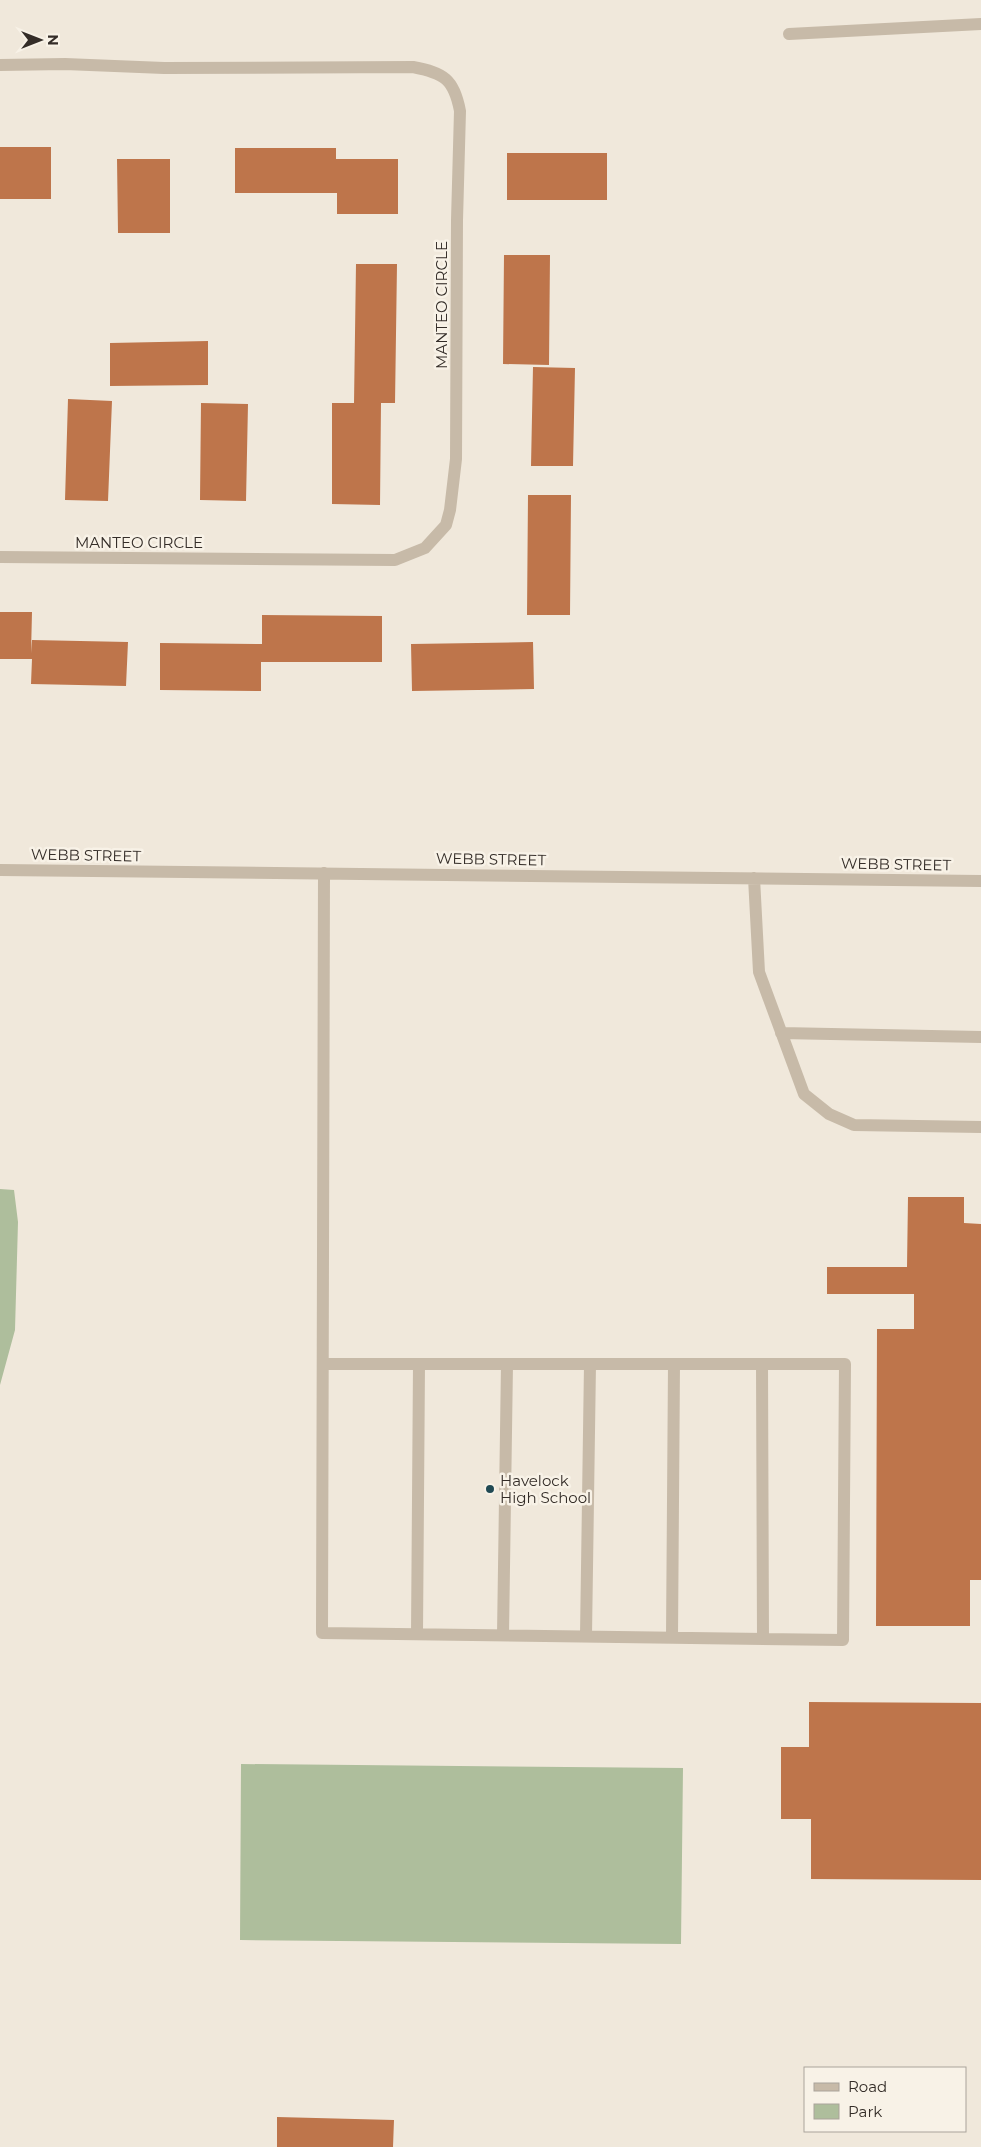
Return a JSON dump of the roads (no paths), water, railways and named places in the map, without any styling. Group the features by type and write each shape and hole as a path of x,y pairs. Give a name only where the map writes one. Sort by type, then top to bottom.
{"street":[{"path":"789,34 981,24"},
{"name":"MANTEO CIRCLE","path":"0,65 65,64 164,68 413,67 431,71 447,79 457,93 460,110 457,230 456,459 446,525 425,548 395,560 0,558"},
{"name":"WEBB STREET","path":"0,870 981,881"},
{"path":"323,1364 845,1364 843,1640 322,1633 324,873"},
{"path":"754,878 759,972 804,1094 829,1114 854,1125 981,1127"},
{"path":"781,1033 981,1037"},
{"path":"417,1634 419,1364"},
{"path":"503,1635 507,1364"},
{"path":"586,1636 590,1364"},
{"path":"672,1638 674,1364"},
{"path":"762,1364 763,1639"}],"place":[{"name":"Havelock High School","path":"490,1489"}]}
